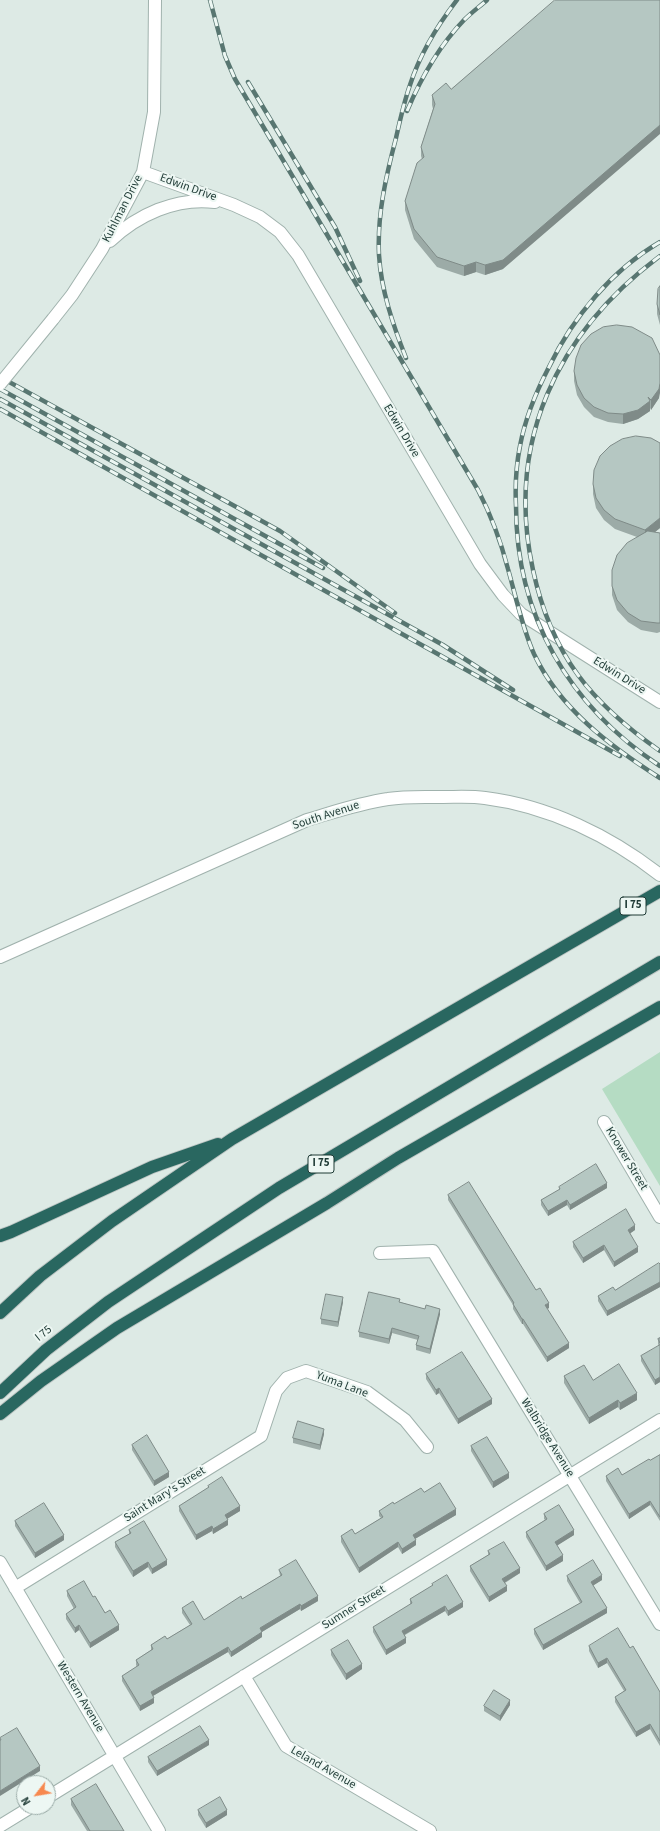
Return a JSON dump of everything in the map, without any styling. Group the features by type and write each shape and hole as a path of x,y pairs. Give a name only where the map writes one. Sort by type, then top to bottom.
{"highway":[{"name":"I 75","path":"0,1313 40,1276 112,1221 232,1139 660,891"},
{"name":"I 75","path":"0,1393 46,1350 108,1302 273,1193 660,962"},
{"path":"0,1414 41,1381 117,1328 328,1203 398,1158 660,1007"},
{"path":"0,1236 152,1167 232,1139"}],"street":[{"name":"Kuhlman Drive","path":"0,384 72,295 102,249 143,172 154,112 156,0"},
{"name":"Edwin Drive","path":"143,172 260,217 280,232 298,255 480,564 503,595 521,614 660,702"},
{"path":"102,249 125,227 164,207 186,202 207,201 234,206"},
{"name":"South Avenue","path":"0,957 307,820 350,806 390,798 484,798 518,804 553,814 607,839 644,862 660,875"},
{"name":"Knower Street","path":"604,1122 660,1217"},
{"name":"Walbridge Avenue","path":"380,1253 433,1251 660,1624"},
{"name":"Yuma Lane","path":"287,1378 306,1371 367,1392 405,1420 427,1447"},
{"name":"Saint Mary's Street","path":"16,1588 261,1436 276,1391 287,1378"},
{"name":"Sumner Street","path":"56,1791 660,1420"},
{"name":"Western Avenue","path":"0,1562 160,1831"},
{"name":"Leland Avenue","path":"244,1676 286,1746 430,1831"},
{"path":"0,1826 18,1815"}],"green space":[{"path":"660,1052 660,1186 602,1089"}],"building":[{"path":"555,0 660,0 660,125 503,260 485,265 476,262 464,266 437,257 414,229 405,201 417,163 424,157 421,147 435,104 432,95 446,83 451,89"},
{"path":"660,286 660,315 657,304 658,289"},
{"path":"617,325 632,327 652,338 660,355 659,389 651,400 648,397 650,401 638,410 623,414 608,413 594,407 584,398 577,385 574,371 576,358 581,345 591,334 603,327"},
{"path":"636,436 651,438 660,443 660,518 645,530 615,519 604,510 596,498 593,484 594,470 600,456 610,446 622,439"},
{"path":"648,531 660,533 660,623 641,621 628,613 617,600 612,586 612,570 617,555 627,543"},
{"path":"596,1164 607,1183 570,1205 567,1200 548,1211 541,1200 560,1189 559,1187"},
{"path":"469,1182 536,1290 540,1288 549,1303 545,1305 569,1343 547,1357 522,1319 513,1304 514,1303 448,1195"},
{"path":"626,1209 635,1225 628,1230 638,1247 614,1262 604,1245 583,1258 573,1242"},
{"path":"659,1263 660,1282 607,1311 598,1296 613,1287 615,1290"},
{"path":"369,1292 400,1299 399,1302 425,1309 426,1305 440,1309 430,1349 416,1345 419,1336 392,1328 389,1339 359,1332"},
{"path":"326,1294 343,1297 338,1322 321,1319"},
{"path":"660,1345 660,1377 655,1380 641,1356"},
{"path":"462,1352 492,1399 458,1419 439,1388 436,1390 426,1374"},
{"path":"619,1364 637,1393 620,1403 618,1400 589,1418 564,1376 584,1365 593,1380"},
{"path":"298,1421 324,1429 320,1445 293,1438"},
{"path":"147,1435 169,1472 154,1481 132,1445"},
{"path":"487,1437 509,1473 493,1482 471,1446"},
{"path":"660,1455 660,1517 650,1501 629,1514 606,1476 618,1468 622,1475 649,1459 650,1460"},
{"path":"222,1477 240,1506 225,1515 228,1520 213,1529 212,1526 196,1535 179,1506"},
{"path":"440,1483 456,1509 413,1535 416,1540 402,1549 398,1542 359,1568 341,1536 352,1529 355,1534 383,1517 379,1511 393,1502 394,1504 421,1488 424,1492"},
{"path":"44,1503 64,1535 35,1553 15,1521"},
{"path":"559,1505 574,1530 555,1542 563,1555 546,1566 526,1532 547,1519 544,1514"},
{"path":"144,1521 167,1560 152,1569 148,1562 133,1571 115,1542 131,1533 129,1530"},
{"path":"504,1542 520,1568 502,1579 507,1586 489,1597 470,1566 490,1554 488,1551"},
{"path":"296,1560 318,1596 301,1606 300,1604 260,1628 262,1632 231,1652 228,1647 151,1692 154,1698 140,1706 122,1676 139,1665 136,1660 153,1649 151,1645 165,1636 167,1639 192,1624 182,1608 193,1601 204,1620 241,1596 242,1599 282,1575 279,1570"},
{"path":"593,1560 602,1575 591,1582 607,1608 543,1645 534,1629 582,1602 567,1576"},
{"path":"447,1575 463,1602 448,1611 445,1606 402,1631 406,1638 386,1650 373,1627 412,1603 410,1599"},
{"path":"84,1581 93,1597 95,1596 105,1613 110,1610 119,1625 90,1643 79,1625 75,1628 66,1614 76,1607 67,1591"},
{"path":"618,1628 630,1648 633,1646 660,1692 660,1741 650,1724 636,1732 615,1697 626,1690 607,1658 598,1663 589,1646"},
{"path":"348,1640 362,1664 346,1674 331,1650"},
{"path":"494,1690 510,1700 500,1716 484,1706"},
{"path":"200,1726 209,1740 157,1771 148,1757"},
{"path":"17,1728 40,1766 26,1775 16,1775 16,1781 0,1791 1,1740 0,1738"},
{"path":"96,1784 124,1831 90,1831 71,1799"},
{"path":"220,1797 227,1810 206,1823 198,1810"}],"railway":[{"path":"210,0 225,56 235,79 483,499 502,549 526,633 534,654 545,674 572,709 588,725 623,753 660,778"},
{"path":"406,358 392,320 382,281 379,255 379,225 381,210 386,181 401,118 414,74 430,41 457,0"},
{"path":"407,111 431,63 455,30 487,0"},
{"path":"248,82 335,227 360,281"},
{"path":"660,242 642,253 610,281 582,313 570,330 559,348 532,406 520,446 516,476 518,546 526,585 538,621 554,655 574,686 599,716 628,742 660,766"},
{"path":"660,256 624,286 593,320 567,355 547,394 534,435 527,478 526,523 533,570 540,598 550,625 570,663 578,675 606,707 627,726 660,751"},
{"path":"0,377 280,531 395,613"},
{"path":"0,389 323,568"},
{"path":"0,399 443,645 513,690"},
{"path":"0,409 620,756"}]}
